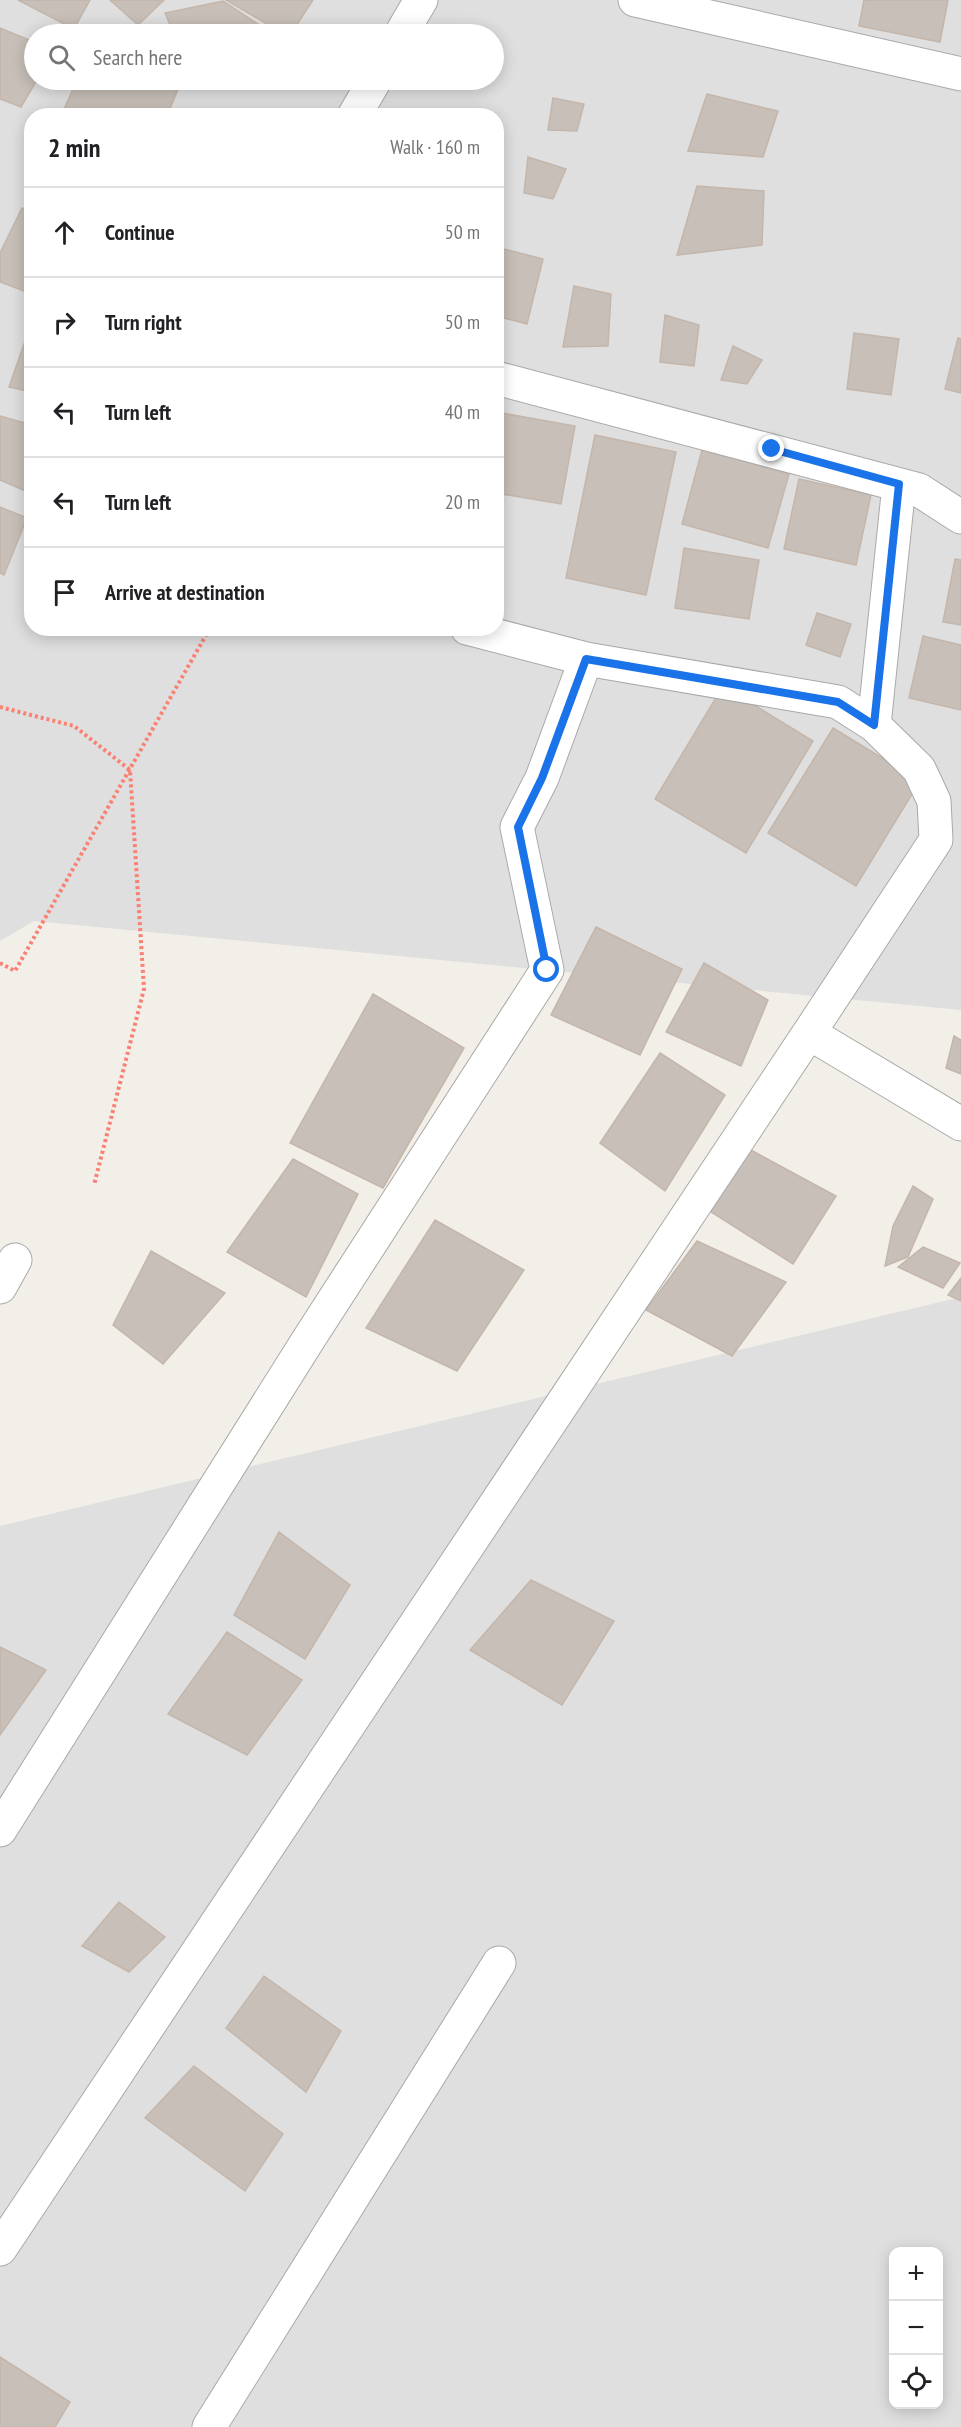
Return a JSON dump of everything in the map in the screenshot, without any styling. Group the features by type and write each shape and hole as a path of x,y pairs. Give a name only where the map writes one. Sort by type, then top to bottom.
{"street":[{"path":"407,24 421,0"},
{"path":"636,0 961,74"},
{"path":"359,108 369,90"},
{"path":"504,380 899,484 919,490 961,517"},
{"path":"874,725 899,484"},
{"path":"0,2249 936,840 934,801 919,769 874,725 838,702 586,659 498,636"},
{"path":"0,1830 316,1328 547,970 518,827 542,778 586,659"},
{"path":"809,1033 961,1124"},
{"path":"209,2427 499,1963"}],"path":[{"path":"0,963 15,971 205,636"},
{"path":"0,707 74,726 130,770 144,989 93,1185"}],"shaded area":[{"path":"0,0 961,0 961,1010 34,921 0,941"},
{"path":"961,1297 961,2427 0,2427 0,1526"}],"building":[{"path":"18,0 90,0 77,24 64,24"},
{"path":"110,0 164,0 139,24"},
{"path":"226,0 313,0 297,24 267,24"},
{"path":"864,0 948,0 940,42 859,26"},
{"path":"223,1 258,24 170,24 165,13"},
{"path":"0,28 24,38 24,90 31,90 21,107 0,99"},
{"path":"73,90 178,90 170,108 65,108"},
{"path":"707,94 778,111 763,157 688,151"},
{"path":"553,98 584,104 577,131 548,130"},
{"path":"528,157 566,169 553,199 524,193"},
{"path":"697,186 764,191 762,245 677,255"},
{"path":"22,208 24,209 24,291 0,282 0,253"},
{"path":"504,249 543,259 527,324 504,318"},
{"path":"574,286 611,294 608,346 563,347"},
{"path":"665,315 699,325 694,366 660,362"},
{"path":"854,333 899,339 891,395 847,389"},
{"path":"958,338 961,339 961,393 945,389"},
{"path":"24,344 24,390 9,387"},
{"path":"733,346 762,360 747,384 721,380"},
{"path":"504,413 575,426 561,504 504,494"},
{"path":"0,416 24,423 24,490 0,480"},
{"path":"595,435 676,452 646,595 566,578"},
{"path":"702,450 789,474 768,548 682,524"},
{"path":"799,479 871,495 856,565 784,549"},
{"path":"0,507 24,517 24,525 4,575 0,573"},
{"path":"684,548 759,560 749,619 675,608"},
{"path":"955,559 961,560 961,625 943,622"},
{"path":"817,613 851,624 840,657 806,645"},
{"path":"923,636 961,645 961,710 909,698"},
{"path":"723,686 813,741 746,853 655,799"},
{"path":"833,728 920,781 856,886 768,833"},
{"path":"596,927 682,969 640,1055 551,1015"},
{"path":"704,963 768,1000 741,1066 666,1032"},
{"path":"373,994 464,1048 383,1188 290,1143"},
{"path":"954,1036 961,1040 961,1074 946,1068"},
{"path":"660,1053 725,1095 665,1191 600,1143"},
{"path":"749,1149 836,1196 793,1264 705,1208"},
{"path":"293,1159 358,1194 306,1297 227,1252"},
{"path":"913,1186 933,1199 908,1257 885,1266 893,1226"},
{"path":"435,1220 524,1270 457,1371 366,1328"},
{"path":"697,1241 786,1282 732,1356 646,1310"},
{"path":"923,1247 960,1263 943,1288 898,1267"},
{"path":"151,1251 225,1293 163,1364 113,1325"},
{"path":"961,1278 961,1301 948,1295"},
{"path":"279,1532 350,1585 305,1659 234,1615"},
{"path":"531,1580 614,1621 562,1705 470,1650"},
{"path":"227,1632 302,1680 247,1755 168,1714"},
{"path":"0,1647 46,1670 0,1735"},
{"path":"119,1902 165,1937 129,1972 82,1946"},
{"path":"264,1976 341,2031 306,2092 226,2028"},
{"path":"194,2066 283,2134 245,2191 145,2118"},
{"path":"0,2357 70,2402 55,2427 0,2427"}],"route":[{"path":"547,970 518,827 542,778 586,659 838,702 874,725 899,484 772,449"}]}
